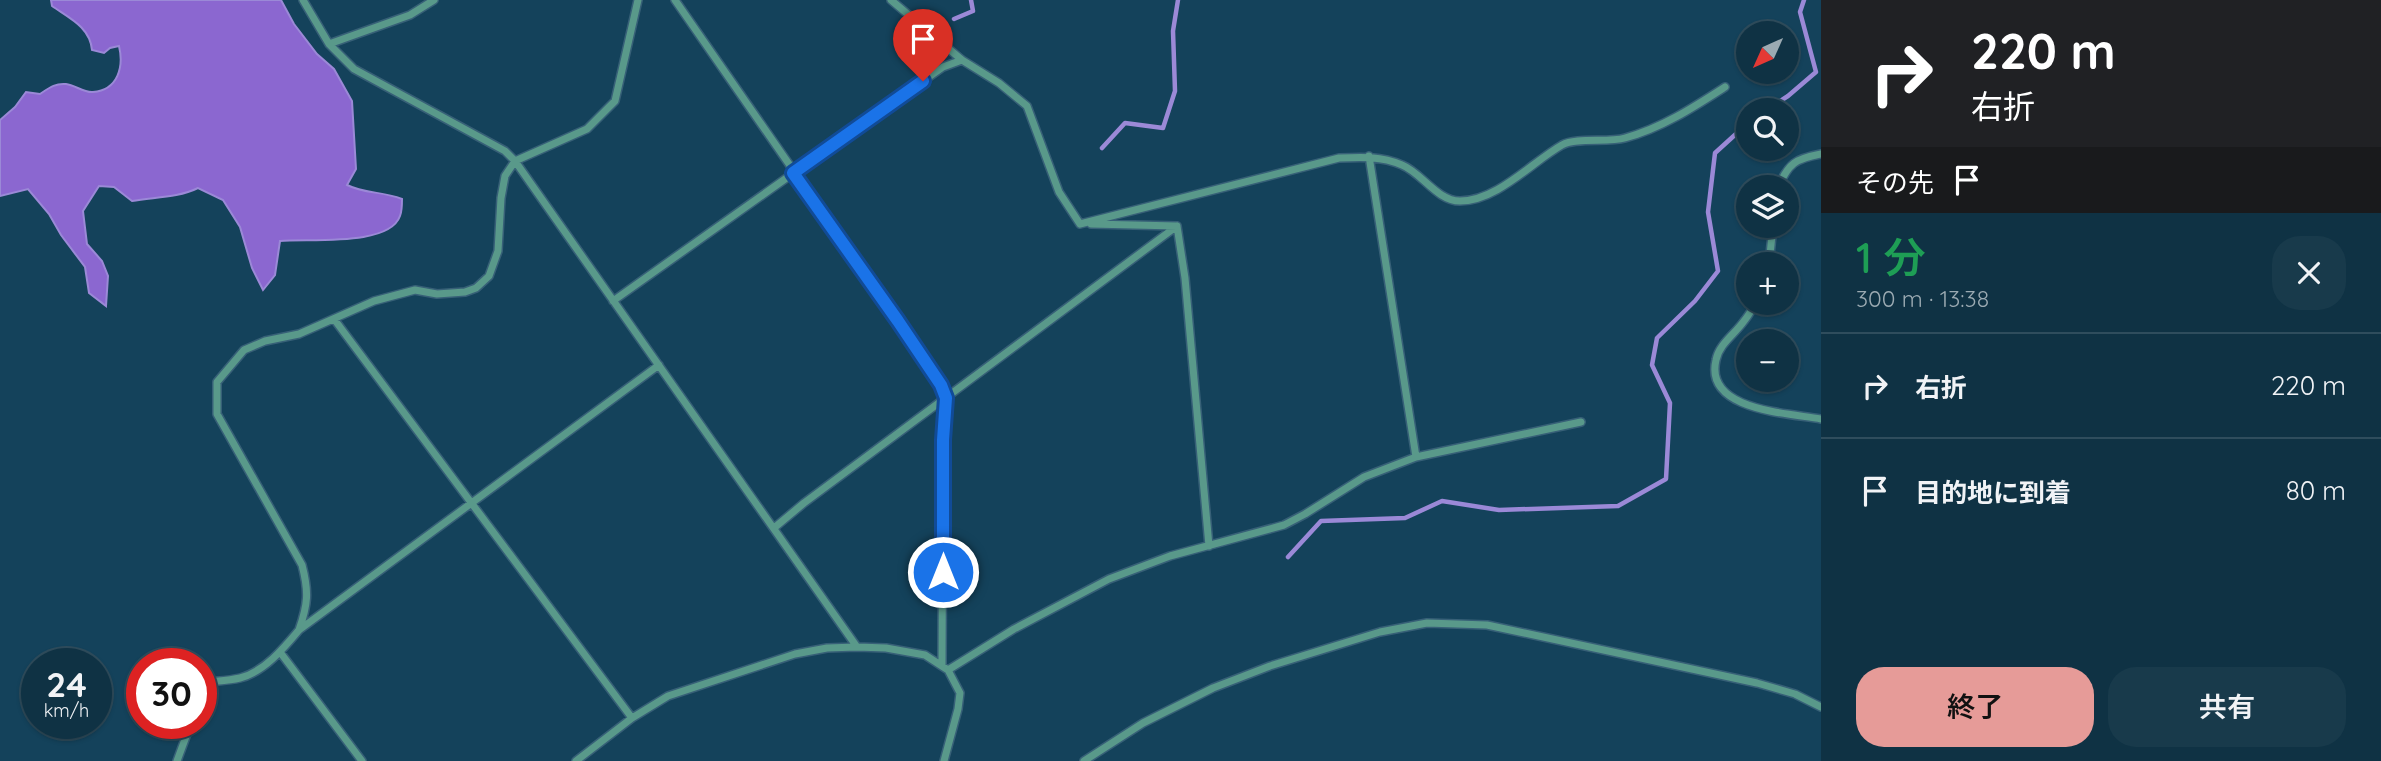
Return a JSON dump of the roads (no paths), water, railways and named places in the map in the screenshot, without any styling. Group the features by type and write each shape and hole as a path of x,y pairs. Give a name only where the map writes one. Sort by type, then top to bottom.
{"street":[{"path":"303,0 329,44 354,69 505,150 515,161 857,648"},
{"path":"329,44 410,15 434,0"},
{"path":"299,630 308,605 308,586 302,565 217,414 217,382 244,349 265,341 299,334 374,301 415,290 437,294 466,292 476,288 489,276 498,251 505,176 515,161 587,129 615,101 638,0"},
{"path":"675,0 941,385 946,398 943,440 945,668"},
{"path":"891,0 962,60 999,83 1027,106 1059,192 1080,224"},
{"path":"613,301 943,67 962,60"},
{"path":"1080,224 1339,158 1369,156 1403,165 1447,198 1460,201 1488,193 1520,176 1565,143 1623,139 1659,126 1725,87"},
{"path":"1783,175 1786,168 1800,158 1821,154"},
{"path":"1369,156 1416,457"},
{"path":"1080,224 1177,226"},
{"path":"774,528 1177,226"},
{"path":"1177,226 1185,278 1209,546"},
{"path":"1748,315 1724,344 1716,360 1716,380 1726,394 1742,405 1821,419"},
{"path":"334,319 632,718"},
{"path":"217,681 242,677 280,652 299,630 659,365"},
{"path":"945,668 1109,579 1170,556 1284,525 1364,477 1416,457 1581,422"},
{"path":"1084,761 1143,723 1213,688 1270,666 1380,632 1427,623 1487,625 1757,683 1795,694 1821,707"},
{"path":"576,761 632,718 668,696 795,654 827,648 886,648 925,655 945,668 960,693 944,761"},
{"path":"280,652 362,761"},
{"path":"177,761 185,739"}],"waterway":[{"path":"954,19 973,11 971,0"},
{"path":"1102,148 1125,123 1163,128 1175,91 1173,31 1178,0"},
{"path":"1785,98 1816,72 1800,12 1804,0"},
{"path":"1288,557 1321,521 1405,518 1442,501 1499,510 1618,506 1666,479 1670,403 1652,365 1657,338 1695,301 1718,271 1708,212 1715,153 1736,134"}]}
